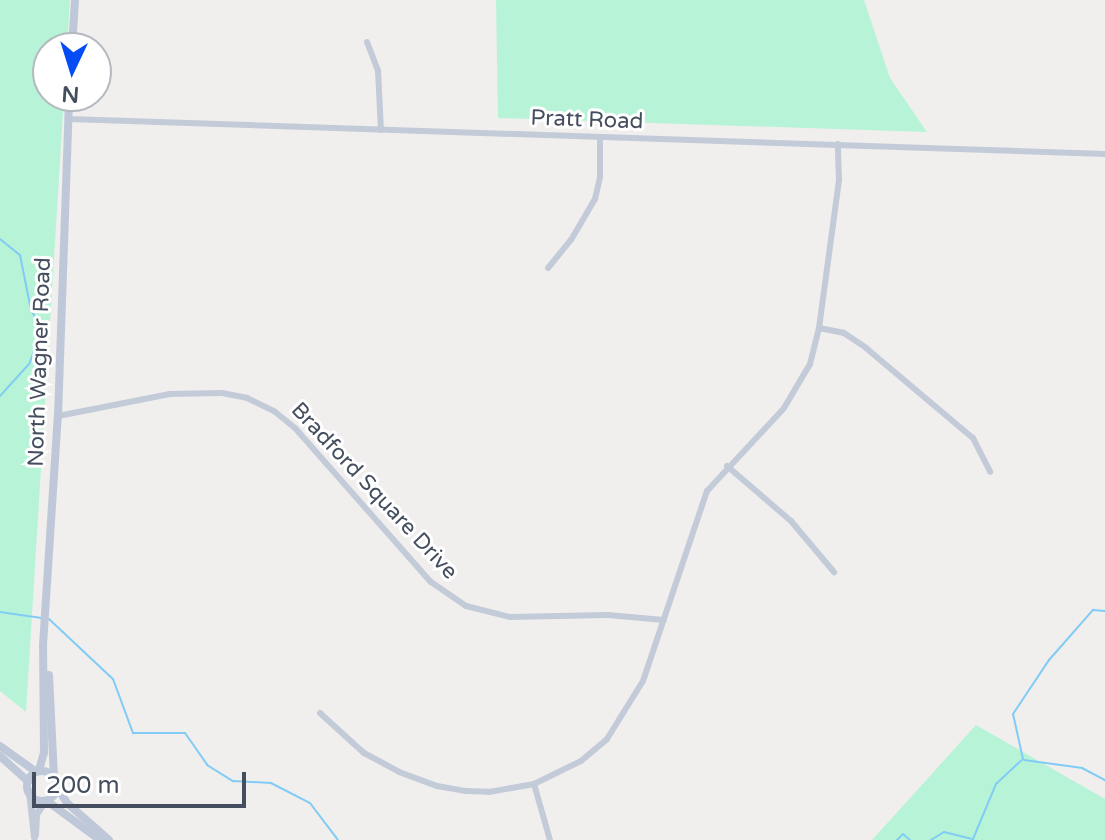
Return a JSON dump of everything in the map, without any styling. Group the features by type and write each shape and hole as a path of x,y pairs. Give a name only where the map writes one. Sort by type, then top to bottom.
{"main road":[{"path":"73,32 75,0"},
{"name":"North Wagner Road","path":"37,770 44,753 46,627 58,416 68,112"},
{"name":"North Wagner Road","path":"46,627 55,782"},
{"path":"0,746 55,782 67,803 109,840"},
{"path":"0,756 28,786 35,799 46,802 100,840"},
{"path":"28,786 37,770"},
{"path":"46,802 53,798 55,782"}],"street":[{"path":"367,42 378,71 381,130"},
{"name":"Pratt Road","path":"68,119 1105,154"},
{"path":"548,268 571,240 595,199 600,177 600,138"},
{"path":"320,713 364,753 399,772 437,786 489,792 534,784 581,761 607,739 629,709 643,681 695,519 707,491 727,466 771,423 799,388 810,364 819,328 839,180 838,144"},
{"path":"819,328 844,333 866,348 973,438 990,472"},
{"name":"Bradford Square Drive","path":"58,416 170,394 222,393 247,398 274,411 295,428 431,582 466,606 510,617 608,615 664,620"},
{"path":"727,466 791,521 834,572"},
{"path":"534,784 550,840"},
{"path":"28,786 34,839"},
{"path":"34,839 36,814 46,802"}],"green space":[{"path":"0,0 70,0 68,32 32,32 32,112 63,112 26,712 0,691"},
{"path":"496,0 864,0 890,78 927,132 498,118"},
{"path":"976,725 1105,799 1105,840 872,840"}],"waterway":[{"path":"0,239 20,255 31,310 42,329 29,364 0,396"},
{"path":"1023,759 1013,714 1049,660 1093,610 1105,611"},
{"path":"0,612 42,618"},
{"path":"49,619 113,679 133,733 185,733 207,765 233,781 271,783 310,803 338,840"},
{"path":"931,840 944,832 973,839 996,784 1022,760"},
{"path":"1024,760 1082,768 1105,780"},
{"path":"897,840 903,834 910,840"}]}
